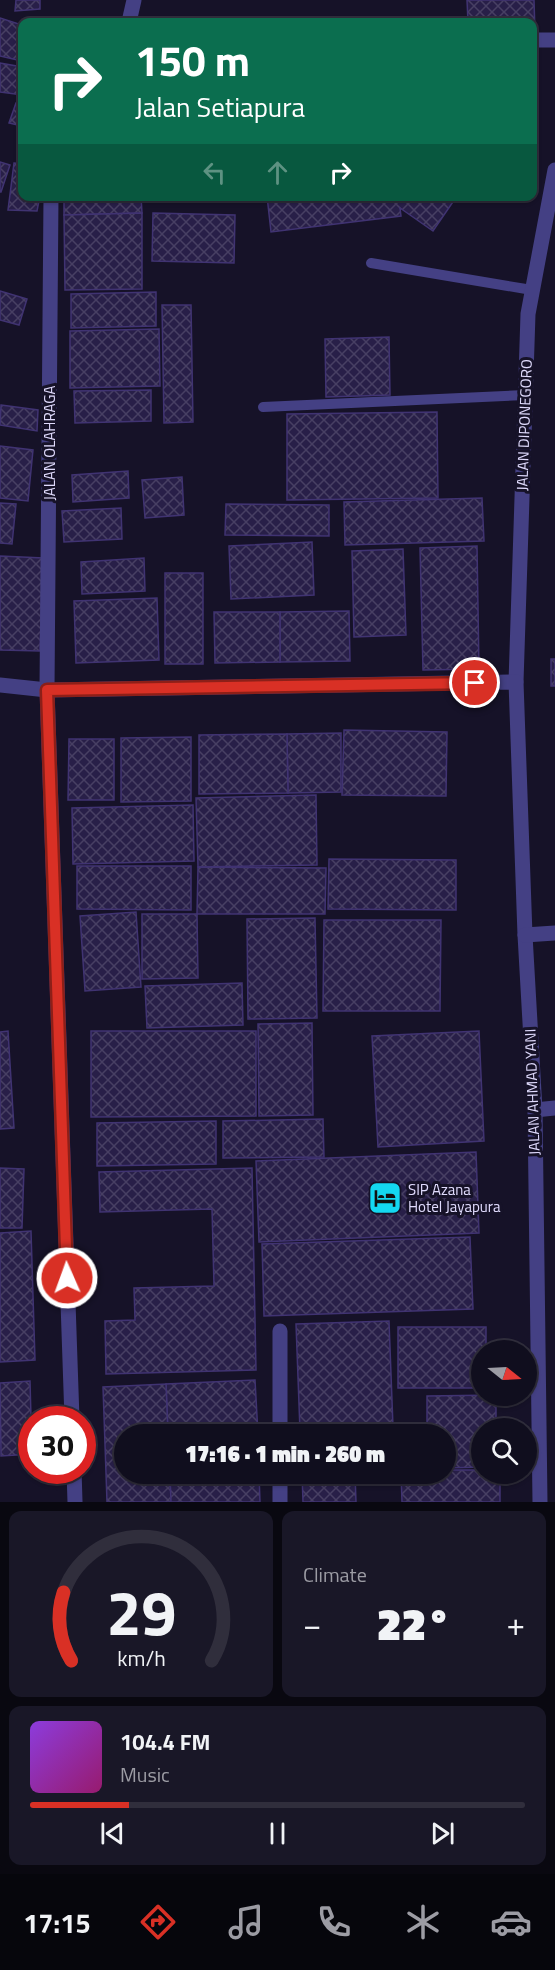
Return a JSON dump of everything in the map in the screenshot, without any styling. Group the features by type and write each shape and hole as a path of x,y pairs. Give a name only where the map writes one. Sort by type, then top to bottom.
{"street":[{"path":"130,18 134,0"},
{"path":"537,40 555,40"},
{"name":"JALAN DIPONEGORO","path":"516,682 528,314 555,170"},
{"name":"JALAN OLAHRAGA","path":"51,201 47,690 72,1406"},
{"path":"0,685 47,690 516,682"},
{"name":"JALAN AHMAD YANI","path":"516,682 534,1110 540,1502"},
{"path":"525,935 555,933"},
{"path":"534,1110 555,1108"},
{"path":"280,1330 280,1424"},
{"path":"74,1484 75,1502"},
{"path":"280,1484 280,1502"}],"lane":[{"path":"371,263 532,290"},
{"path":"263,407 525,395"}],"building":[{"path":"16,0 40,0 40,9 15,11"},
{"path":"467,0 534,0 535,18 468,18"},
{"path":"0,18 18,24 18,60 0,56"},
{"path":"0,63 18,66 18,94 0,92"},
{"path":"18,103 18,125 9,123"},
{"path":"0,162 10,165 1,192 0,192"},
{"path":"14,163 18,164 18,201 39,201 37,211 8,210"},
{"path":"64,201 141,201 142,213 64,215"},
{"path":"268,201 454,201 433,231 400,208 401,216 271,232"},
{"path":"142,213 142,289 65,290 64,215"},
{"path":"153,213 235,215 234,263 152,261"},
{"path":"0,291 27,299 19,325 0,320"},
{"path":"156,292 156,326 71,328 71,294"},
{"path":"162,305 191,305 193,422 164,423"},
{"path":"159,329 160,386 70,388 70,331"},
{"path":"389,337 390,395 326,397 325,339"},
{"path":"151,390 151,421 75,423 74,391"},
{"path":"1,405 38,410 37,431 0,425"},
{"path":"437,412 438,498 287,500 287,414"},
{"path":"0,446 33,450 28,501 0,498"},
{"path":"128,471 129,498 73,502 72,475"},
{"path":"182,477 184,515 145,518 142,480"},
{"path":"482,498 484,541 345,545 344,502"},
{"path":"0,503 16,504 12,544 0,543"},
{"path":"226,504 329,505 329,536 225,535"},
{"path":"121,508 122,539 64,542 62,511"},
{"path":"312,542 314,595 231,599 229,546"},
{"path":"477,546 479,669 423,670 420,548"},
{"path":"403,549 406,635 354,637 352,551"},
{"path":"0,556 43,558 40,651 0,650"},
{"path":"144,558 145,591 82,594 81,562"},
{"path":"165,573 203,573 203,664 165,664"},
{"path":"157,598 159,660 76,663 74,601"},
{"path":"349,611 350,661 280,662 280,612"},
{"path":"214,612 280,612 280,662 215,663"},
{"path":"551,659 555,659 555,686 551,686"},
{"path":"344,730 447,732 446,796 342,795"},
{"path":"341,733 341,792 288,793 287,734"},
{"path":"287,734 288,793 199,794 199,735"},
{"path":"191,737 191,801 121,802 121,738"},
{"path":"69,739 114,739 114,800 68,800"},
{"path":"316,795 317,865 198,867 196,798"},
{"path":"193,805 194,861 73,864 72,808"},
{"path":"329,859 456,860 456,910 328,909"},
{"path":"77,866 191,866 191,910 77,909"},
{"path":"198,867 326,868 325,914 197,914"},
{"path":"136,912 141,987 85,991 80,916"},
{"path":"142,914 197,914 198,978 142,979"},
{"path":"315,918 317,1018 248,1019 247,919"},
{"path":"324,920 441,920 440,1011 323,1011"},
{"path":"242,983 243,1025 147,1028 145,986"},
{"path":"312,1023 313,1115 259,1116 258,1024"},
{"path":"8,1031 14,1128 0,1129 0,1032"},
{"path":"91,1031 256,1031 256,1116 91,1117"},
{"path":"479,1031 484,1141 378,1147 372,1036"},
{"path":"323,1119 324,1157 223,1158 223,1121"},
{"path":"216,1121 216,1164 97,1166 97,1123"},
{"path":"476,1152 479,1233 259,1242 256,1161"},
{"path":"0,1168 24,1169 22,1228 0,1228"},
{"path":"252,1168 256,1370 106,1374 105,1321 135,1320 134,1288 214,1286 212,1209 100,1212 99,1172"},
{"path":"31,1231 35,1360 0,1362 0,1233"},
{"path":"470,1237 473,1309 264,1316 262,1244"},
{"path":"389,1321 393,1424 300,1424 296,1324"},
{"path":"398,1327 486,1327 486,1340 471,1340 471,1388 398,1388"},
{"path":"255,1380 257,1424 168,1424 166,1384"},
{"path":"30,1381 31,1406 18,1406 18,1455 1,1456 0,1383"},
{"path":"166,1384 168,1424 114,1424 114,1484 170,1484 171,1502 107,1502 103,1387"},
{"path":"471,1395 471,1406 496,1406 496,1418 471,1418 471,1467 456,1468 456,1424 427,1424 427,1396"},
{"path":"456,1470 471,1470 471,1484 500,1484 500,1502 402,1502 401,1484 456,1484"},
{"path":"170,1484 259,1484 260,1502 171,1502"},
{"path":"302,1484 355,1484 356,1502 303,1502"}],"place":[{"name":"SIP Azana Hotel Jayapura","path":"385,1198"}],"route":[{"path":"67,1278 47,690 475,683"}]}
